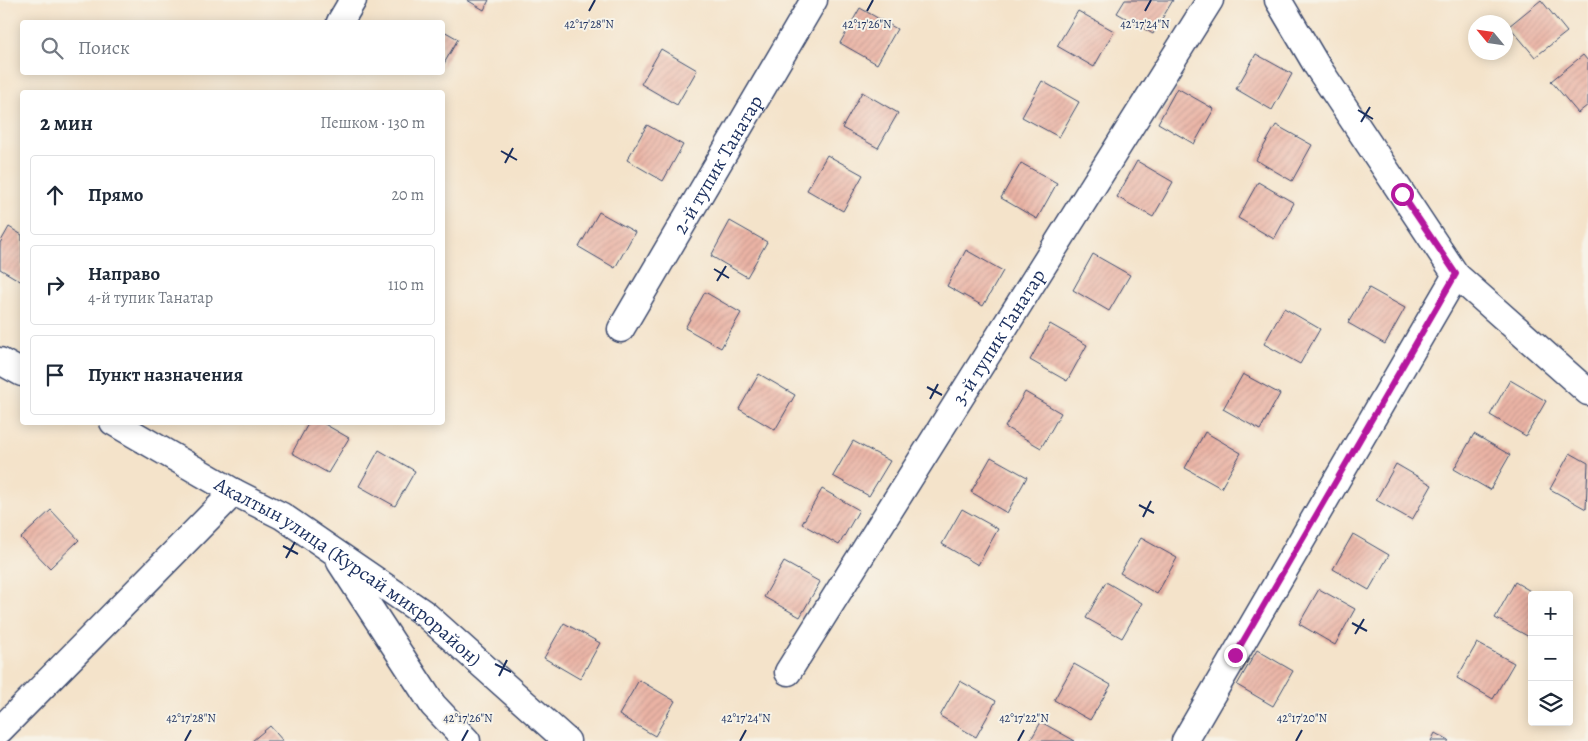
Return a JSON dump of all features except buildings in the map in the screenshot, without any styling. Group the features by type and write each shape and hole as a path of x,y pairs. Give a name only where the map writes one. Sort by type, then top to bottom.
{"street":[{"path":"341,20 353,0"},
{"name":"2-й тупик Танатар","path":"622,329 814,0"},
{"name":"3-й тупик Танатар","path":"788,672 1210,0"},
{"path":"1278,0 1317,66 1456,274 1588,392"},
{"path":"1185,741 1456,274"},
{"path":"0,361 20,372"},
{"name":"Акалтын улица (Курсай микрорайон)","path":"118,425 234,492 282,516 424,614 567,741"},
{"path":"0,730 234,492"},
{"path":"333,550 433,705 466,741"}],"route":[{"path":"1235,655 1456,274 1402,194"}]}
